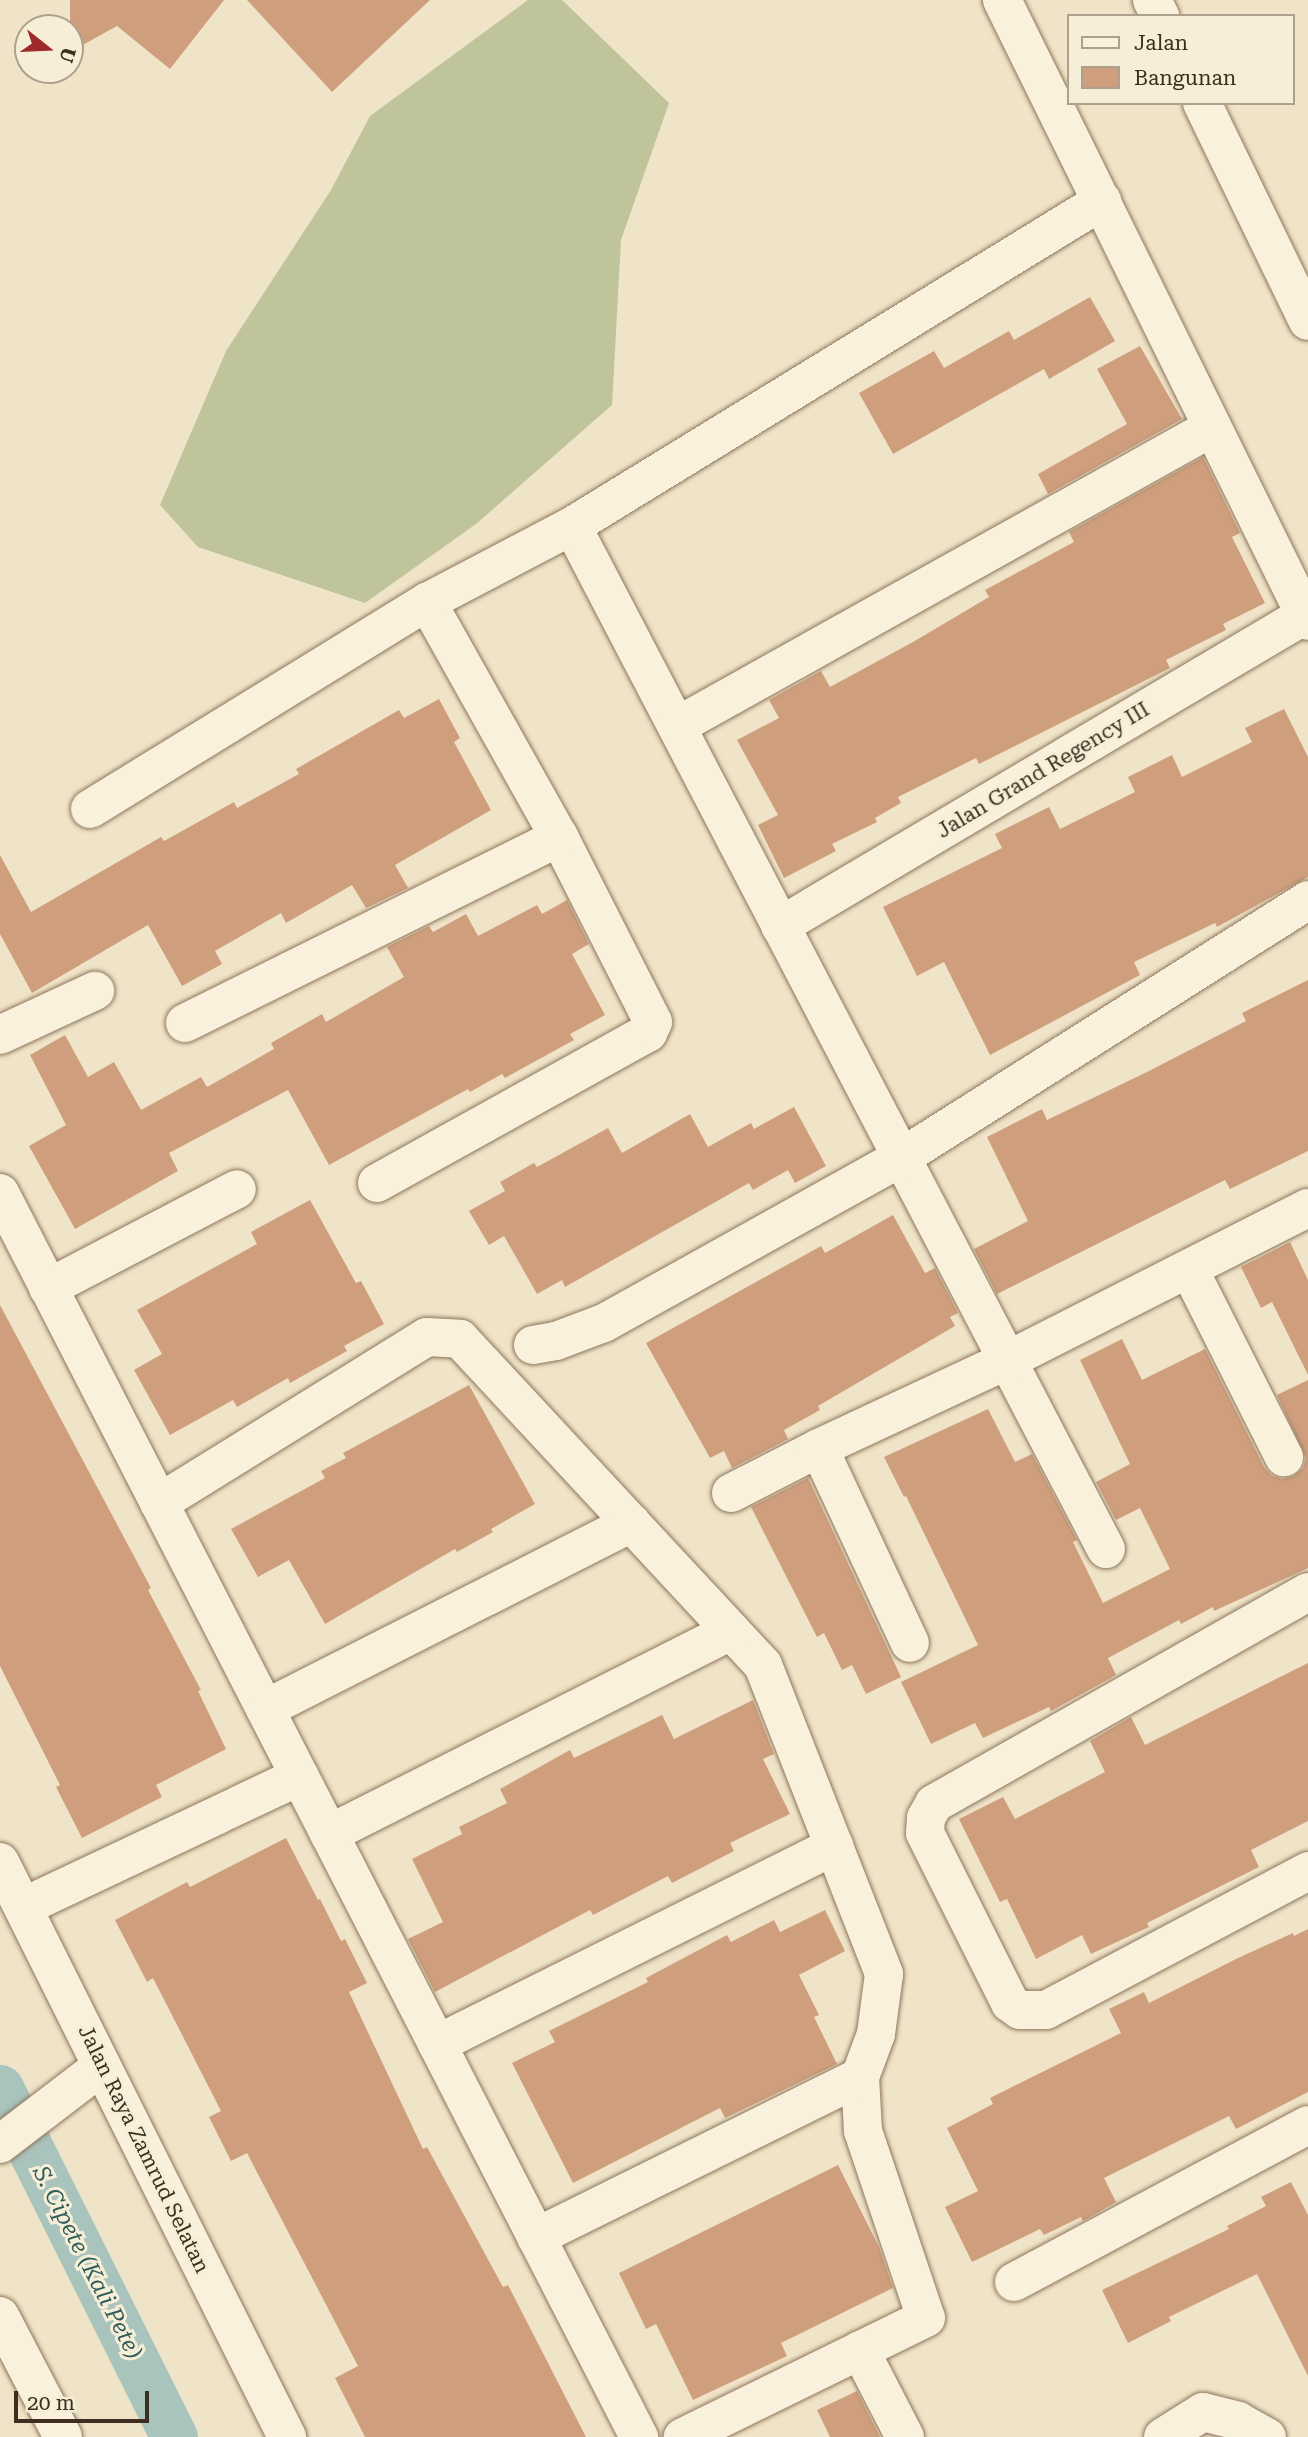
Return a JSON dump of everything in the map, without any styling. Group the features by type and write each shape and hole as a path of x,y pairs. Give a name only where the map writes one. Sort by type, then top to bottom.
{"street":[{"path":"1002,0 1306,618"},
{"path":"1203,105 1308,321"},
{"path":"90,809 427,602 572,526 1102,201"},
{"path":"677,726 1211,428"},
{"path":"572,526 1106,1549"},
{"path":"377,1183 653,1029 653,1022 559,837 427,602"},
{"name":"Jalan Grand Regency III","path":"780,926 1306,618"},
{"path":"185,1023 559,837"},
{"path":"533,1345 556,1341 604,1323 902,1157 1308,900"},
{"path":"0,1035 95,991"},
{"path":"48,1288 237,1189"},
{"path":"0,1194 639,2437"},
{"path":"731,1493 819,1448 1008,1360 1308,1208"},
{"path":"1189,1269 1284,1457"},
{"path":"159,1503 426,1337 460,1339 763,1665 884,1973 876,2034 860,2077 863,2131 926,2318 683,2437"},
{"path":"819,1448 909,1643"},
{"path":"265,1709 632,1523"},
{"path":"1308,1592 934,1804 926,1818 925,1833 1010,2003 1020,2010 1046,2010 1308,1871"},
{"path":"329,1834 731,1631"},
{"path":"23,1907 300,1776"},
{"path":"437,2044 834,1846"},
{"name":"Jalan Raya Zamrud Selatan","path":"0,1862 287,2437"},
{"path":"0,2144 102,2066"},
{"path":"536,2237 860,2077"},
{"path":"1014,2282 1308,2125"},
{"path":"0,2316 63,2437"},
{"path":"860,2350 905,2437"},
{"path":"1163,2437 1203,2412 1238,2421 1268,2437"}],"green space":[{"path":"528,0 562,0 669,103 621,240 612,405 476,524 365,603 198,547 160,505 226,351 331,190 370,116"}],"building":[{"path":"70,0 224,0 170,69 117,26 84,44 84,14 70,14"},
{"path":"247,0 430,0 332,92"},
{"path":"1090,297 1115,341 1049,379 1044,369 893,454 859,393 934,351 944,368 1009,331 1014,340"},
{"path":"1140,346 1182,419 1048,494 1038,474 1127,424 1097,369"},
{"path":"1203,457 1240,533 1232,537 1265,603 1223,624 1226,630 1166,660 1170,668 979,764 976,758 898,797 901,803 875,818 877,822 832,844 836,851 784,878 758,825 778,815 737,740 779,718 769,700 821,671 830,687 913,642 989,597 985,590 1074,542 1069,532"},
{"path":"439,699 460,738 454,742 491,810 395,865 408,888 366,908 352,885 286,923 281,913 215,951 222,964 182,986 148,925 32,993 0,934 0,855 31,912 161,837 164,841 234,802 237,808 299,774 296,769 399,710 404,718"},
{"path":"1284,709 1308,757 1308,877 1217,927 1215,923 1134,962 1140,975 990,1055 944,962 917,976 883,907 1002,848 995,834 1049,807 1060,829 1135,792 1128,777 1172,755 1182,777 1252,742 1245,728"},
{"path":"567,900 589,944 572,954 605,1015 570,1034 574,1040 505,1078 502,1074 470,1092 468,1089 329,1165 288,1090 169,1153 178,1171 75,1229 29,1146 66,1125 30,1055 65,1035 88,1077 114,1062 141,1110 201,1077 207,1087 274,1049 271,1043 322,1014 326,1022 404,977 387,947 429,926 433,932 466,914 478,936 537,905 542,914"},
{"path":"1308,980 1308,1151 1230,1189 1225,1180 997,1294 974,1249 1028,1221 987,1137 1042,1109 1047,1120 1147,1072 1246,1021 1242,1013"},
{"path":"794,1107 826,1166 795,1183 788,1170 753,1190 749,1183 565,1287 562,1280 537,1294 504,1236 489,1245 469,1211 505,1191 500,1182 534,1163 537,1167 608,1128 622,1153 690,1114 708,1147 751,1123 754,1129"},
{"path":"310,1200 356,1283 361,1281 384,1324 344,1346 347,1351 290,1383 288,1378 237,1407 233,1400 170,1435 134,1370 162,1354 137,1310 257,1244 251,1232"},
{"path":"893,1215 925,1273 935,1268 958,1313 950,1317 955,1326 818,1406 820,1410 784,1430 788,1439 732,1468 724,1451 710,1458 646,1343 821,1246 825,1253"},
{"path":"1290,1242 1308,1280 1308,1375 1272,1302 1261,1308 1241,1267"},
{"path":"0,1305 151,1588 148,1590 201,1690 198,1691 226,1749 156,1785 162,1797 82,1838 56,1787 60,1785 0,1666"},
{"path":"1122,1339 1142,1380 1205,1349 1264,1467 1271,1475 1282,1479 1294,1476 1303,1468 1306,1458 1277,1395 1308,1380 1308,1568 1214,1611 1213,1607 1181,1624 1179,1620 1108,1658 1116,1675 1051,1711 1049,1707 983,1738 975,1723 931,1744 901,1682 978,1645 906,1496 904,1497 884,1457 988,1409 1015,1462 1032,1454 1077,1540 1073,1542 1103,1603 1170,1569 1140,1508 1116,1520 1096,1482 1130,1464 1080,1360"},
{"path":"469,1385 535,1504 491,1529 493,1532 457,1552 455,1549 325,1624 289,1560 258,1577 231,1529 325,1478 321,1471 346,1458 343,1453"},
{"path":"808,1478 901,1677 866,1694 852,1665 842,1670 824,1633 817,1637 751,1507"},
{"path":"1308,1663 1308,1821 1251,1850 1259,1867 1147,1923 1149,1927 1091,1954 1082,1935 1036,1959 1007,1899 1000,1902 959,1819 1003,1797 1015,1819 1105,1772 1090,1741 1131,1717 1145,1745"},
{"path":"753,1700 774,1754 763,1759 790,1814 730,1843 734,1851 672,1883 668,1876 593,1915 590,1910 435,1992 408,1939 443,1922 412,1859 462,1834 459,1827 507,1803 500,1789 570,1750 574,1758 662,1715 674,1739"},
{"path":"286,1838 318,1900 320,1899 341,1941 345,1939 367,1983 349,1992 423,2149 427,2147 503,2287 508,2285 586,2437 365,2437 335,2378 358,2366 247,2153 231,2161 209,2117 221,2111 153,1978 147,1982 115,1920 187,1882 190,1887"},
{"path":"825,1910 845,1951 799,1975 819,2015 814,2017 837,2064 725,2118 720,2108 573,2183 512,2063 555,2042 549,2031 648,1982 646,1978 727,1935 731,1942 774,1920 780,1932"},
{"path":"1308,1929 1308,2092 1236,2129 1229,2116 1104,2178 1116,2202 1083,2221 1081,2217 1044,2235 1040,2229 972,2262 945,2207 978,2191 947,2128 993,2104 990,2098 1121,2033 1109,2009 1144,1992 1149,2003 1238,1958"},
{"path":"838,2165 879,2247 893,2288 781,2343 787,2356 693,2400 656,2324 646,2329 619,2273"},
{"path":"1291,2182 1308,2215 1308,2376 1257,2274 1169,2317 1171,2321 1128,2343 1102,2290 1229,2229 1227,2226 1266,2206 1261,2197"},
{"path":"857,2391 880,2437 830,2437 817,2410"}],"waterway":[{"name":"S. Cipete (Kali Pete)","path":"0,2088 174,2437"}]}
